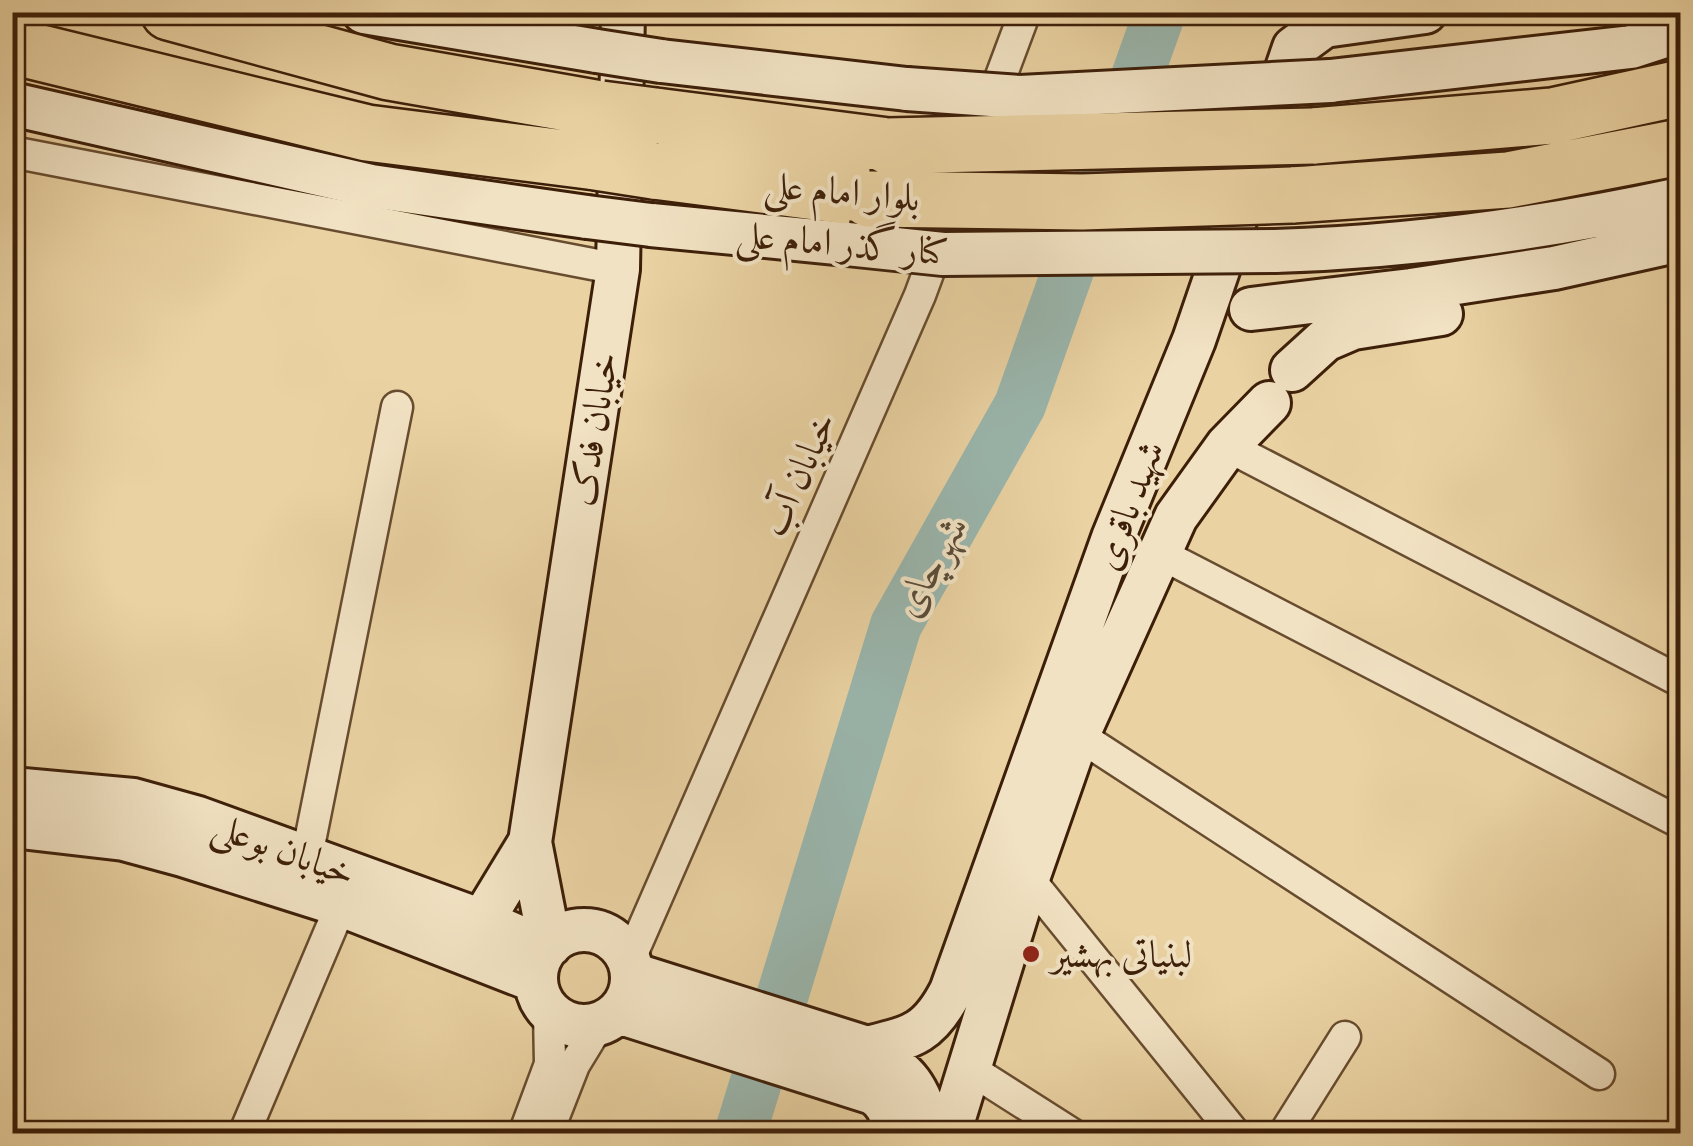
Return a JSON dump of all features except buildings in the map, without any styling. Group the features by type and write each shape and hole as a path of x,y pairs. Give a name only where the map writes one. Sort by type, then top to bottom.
{"highway":[{"name":"بلوار امام علی","path":"169,12 389,72 600,108 888,146 1339,134 1552,116 1680,88"},
{"name":"بلوار امام علی","path":"12,46 367,132 654,171 858,222 1082,202 1292,195 1508,180 1680,146"}],"street":[{"path":"364,12 661,61 907,89 1020,97 1330,81 1631,47"},
{"name":"خیابان فدک","path":"545,972 530,842 618,269 623,12"},
{"name":"خیابان آب","path":"547,1134 574,1065 620,993 920,295 1025,12"},
{"name":"شهید باقری","path":"867,1048 917,1034 937,1018 951,991 1114,538 1194,340 1294,48 1324,26 1425,12"},
{"path":"1339,134 1680,32"},
{"name":"کنار گذر امام علی","path":"12,104 370,186 652,225 858,222 943,254 1396,246 1576,222 1680,200"},
{"path":"12,152 618,269"},
{"path":"1250,308 1280,324 1293,354 1280,386 1239,410 1210,399 1193,374 1190,357 1194,340 1217,314 1233,308 1411,290 1536,271 1680,240"},
{"name":"شهید باقری","path":"949,1134 1028,878 1078,735 1176,517 1227,446 1325,340 1352,328 1564,294 1680,269"},
{"path":"307,856 397,407"},
{"path":"1227,446 1680,681"},
{"path":"1160,553 1680,822"},
{"path":"1078,735 1599,1074"},
{"name":"خیابان بوعلی","path":"12,789 134,800 307,856 482,921 545,972"},
{"name":"خیابان بوعلی","path":"12,826 124,838 545,972"},
{"name":"خیابان فدک","path":"482,921 530,842"},
{"path":"1028,878 1235,1134"},
{"path":"244,1134 341,905"},
{"path":"524,1134 550,1064 545,972 574,931 597,932 616,942 620,993"},
{"path":"545,972 567,1023 620,993 867,1048 899,1066 913,1085 931,1134"},
{"path":"620,993 874,1093 882,1098 894,1121 892,1134"},
{"path":"1284,1134 1346,1036"},
{"path":"970,1070 1072,1134"}],"waterway":[{"name":"شهرچای","path":"740,1134 896,625 1020,405 1160,12"}],"place":[{"name":"لبنیاتی بهشیر","path":"1031,954"}]}
